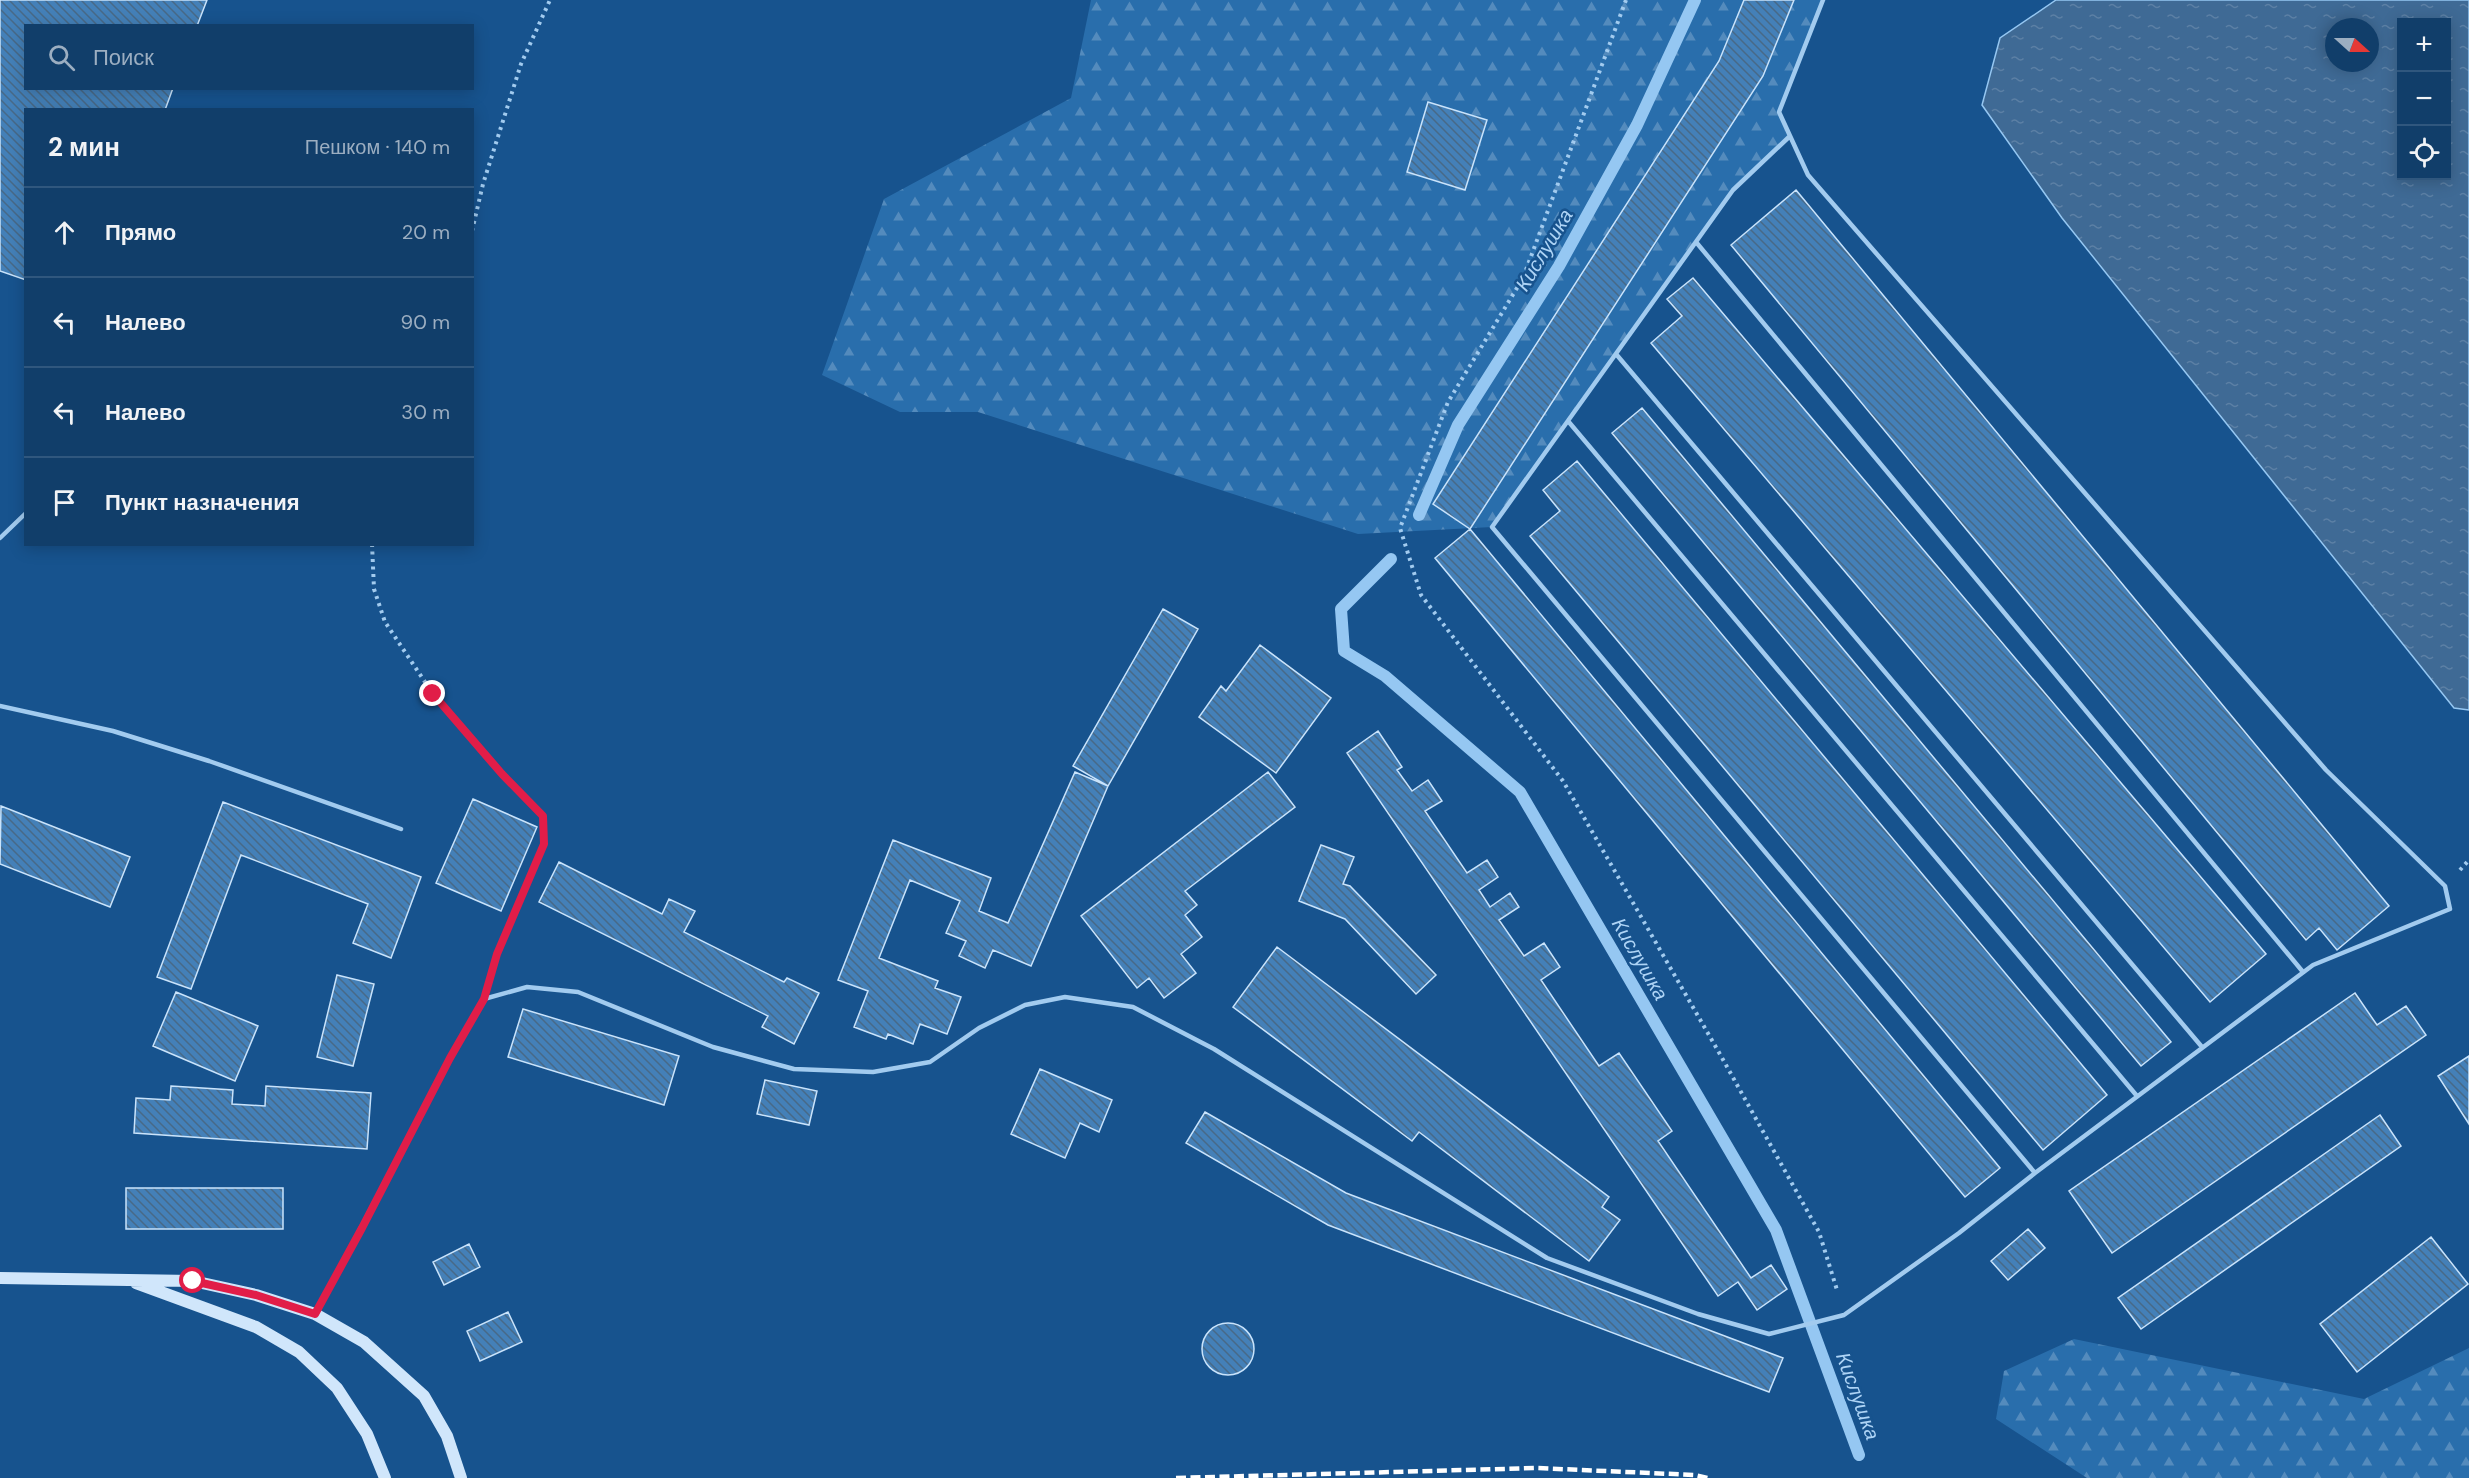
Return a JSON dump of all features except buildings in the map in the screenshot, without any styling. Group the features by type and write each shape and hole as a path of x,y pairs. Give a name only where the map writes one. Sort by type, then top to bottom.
{"main road":[{"path":"0,1278 193,1281 256,1295 315,1314 364,1342 424,1396 447,1436 461,1478"},
{"path":"127,1279 256,1327 298,1352 337,1388 367,1434 385,1478"}],"lane":[{"path":"315,1314 450,1058 484,999 527,987 578,992 713,1047 794,1069 873,1072 930,1062 980,1028 1025,1005 1065,997 1133,1006 1214,1049 1547,1258 1698,1314 1769,1334 1844,1315 1959,1233 2035,1173 2313,965 2450,909 2445,886 2310,752 1808,175 1779,112 1823,0"},
{"path":"1790,136 1733,190 1492,527 2035,1173"},
{"path":"1696,242 2303,972"},
{"path":"1616,354 2202,1047"},
{"path":"1569,421 2137,1096"},
{"path":"0,538 24,515"},
{"path":"0,706 113,731 209,761 401,829"}],"path":[{"path":"474,222 483,184 520,64 550,0"},
{"path":"372,546 374,589 385,622 433,694 502,774 543,816 544,844 497,954 484,999"}],"green space":[{"path":"1091,0 1823,0 1779,112 1790,136 1733,190 1492,527 1358,534 978,412 900,412 822,375 884,199 1071,98"},
{"path":"2074,1339 2364,1399 2469,1348 2469,1478 2087,1478 1996,1419 2004,1371"}],"water":[{"path":"2056,0 2469,0 2469,710 2454,708 2062,218 1982,105 2000,38"}],"waterway":[{"name":"Кислушка","path":"1419,515 1458,425 1559,266 1637,125 1695,0"},
{"name":"Кислушка","path":"1391,559 1341,609 1344,651 1385,676 1520,792 1776,1230 1859,1455"}],"railway":[{"path":"1176,1478 1537,1468 1695,1475 1708,1478"}],"route":[{"path":"193,1281 256,1295 315,1314 450,1058 484,999 497,954 544,844 543,816 502,774 433,694"}]}
